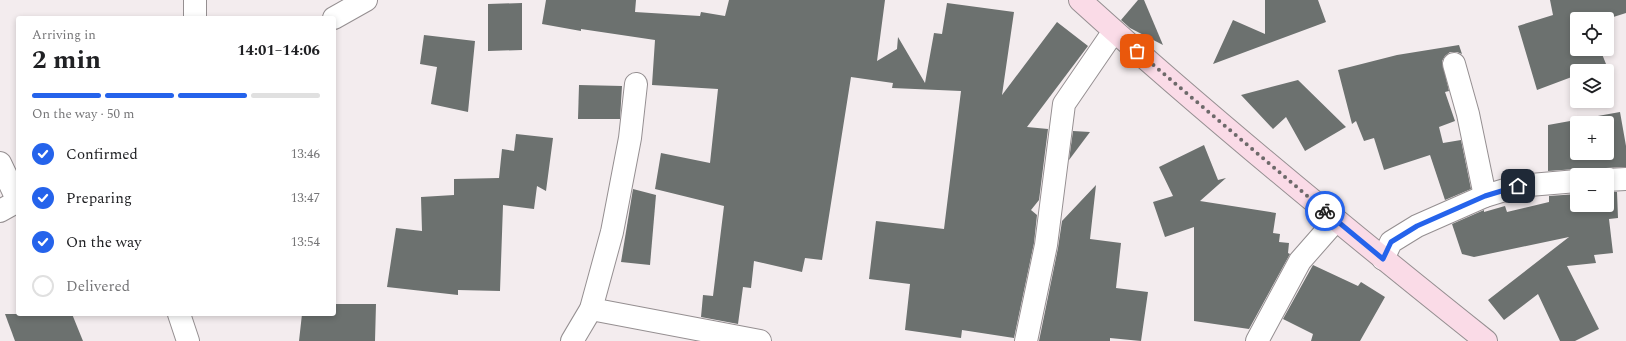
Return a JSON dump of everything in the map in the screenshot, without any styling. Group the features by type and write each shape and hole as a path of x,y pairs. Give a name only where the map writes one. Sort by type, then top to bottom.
{"main road":[{"path":"1080,0 1207,112 1383,259 1486,341"}],"street":[{"path":"195,0 195,16"},
{"path":"336,17 366,0"},
{"path":"1026,341 1046,245 1064,104 1114,31"},
{"path":"1454,64 1468,114 1485,196"},
{"path":"572,341 590,309 612,232 630,138 636,84"},
{"path":"0,164 16,197"},
{"path":"1614,180 1626,179"},
{"path":"1383,259 1391,242 1417,226 1485,196 1518,186 1570,182"},
{"path":"0,212 16,202"},
{"path":"1257,341 1300,261 1336,220"},
{"path":"590,309 760,341"},
{"path":"180,316 188,341"}],"building":[{"path":"546,0 636,0 635,12 700,16 701,12 725,16 729,0 885,0 877,61 897,49 898,37 925,83 934,33 942,34 947,3 1014,12 1002,95 1057,22 1088,46 1027,127 1048,129 1039,200 1031,210 1037,215 1034,243 1014,338 962,330 961,338 905,330 910,284 869,279 876,221 944,229 961,91 892,88 893,83 851,77 822,260 805,258 802,272 754,261 751,288 743,287 738,324 701,317 703,295 713,296 724,206 655,189 661,153 710,163 718,89 652,85 655,40 581,29 581,31 542,24"},
{"path":"1138,0 1144,0 1163,45 1130,28 1121,20"},
{"path":"1265,0 1318,0 1326,22 1213,64 1233,20 1265,34"},
{"path":"1550,0 1626,0 1626,13 1614,17 1614,12 1570,12 1570,56 1603,56 1606,64 1570,64 1570,78 1537,90 1518,26 1553,15"},
{"path":"522,3 522,50 488,51 488,4"},
{"path":"424,35 475,41 468,112 431,104 437,67 420,64"},
{"path":"1459,45 1462,54 1450,52 1442,61 1449,91 1445,92 1455,121 1439,127 1443,143 1461,140 1471,189 1445,200 1430,155 1384,170 1374,138 1364,141 1356,121 1352,124 1338,70 1397,55"},
{"path":"1298,80 1346,127 1305,151 1286,117 1273,129 1241,95"},
{"path":"579,85 622,86 620,119 578,119"},
{"path":"1620,112 1626,146 1626,167 1570,168 1570,169 1548,171 1548,125 1570,121 1570,160 1614,160 1614,116 1598,116"},
{"path":"1073,131 1090,132 1069,160"},
{"path":"516,134 553,138 546,191 537,186 534,209 503,205 500,291 458,290 458,295 387,287 396,228 422,231 421,197 454,195 454,179 499,178 502,149 514,151"},
{"path":"1204,145 1218,180 1226,178 1200,201 1276,213 1273,233 1280,234 1279,242 1289,243 1288,253 1290,254 1249,329 1194,321 1194,227 1165,237 1153,202 1173,196 1159,167"},
{"path":"1096,185 1090,239 1121,243 1116,288 1148,292 1141,341 1110,338 1110,341 1039,341 1062,221"},
{"path":"633,189 656,195 650,265 621,262"},
{"path":"1614,192 1617,192 1618,218 1609,219 1613,253 1594,255 1596,263 1567,266 1599,329 1575,341 1560,341 1538,294 1504,320 1488,300 1569,237 1474,257 1462,254 1452,224 1484,210 1484,212 1505,206 1507,212 1549,202 1549,196 1570,194 1570,212 1614,212"},
{"path":"1313,265 1358,286 1361,282 1385,297 1360,341 1311,341 1313,334 1283,319"},
{"path":"336,304 376,304 375,341 299,341 302,316 336,316"},
{"path":"5,314 16,314 16,316 73,316 83,341 15,341"}],"way so far":[{"path":"1137,51 1325,211"}],"route":[{"path":"1325,211 1383,259 1391,242 1417,226 1485,196 1518,186"}]}
